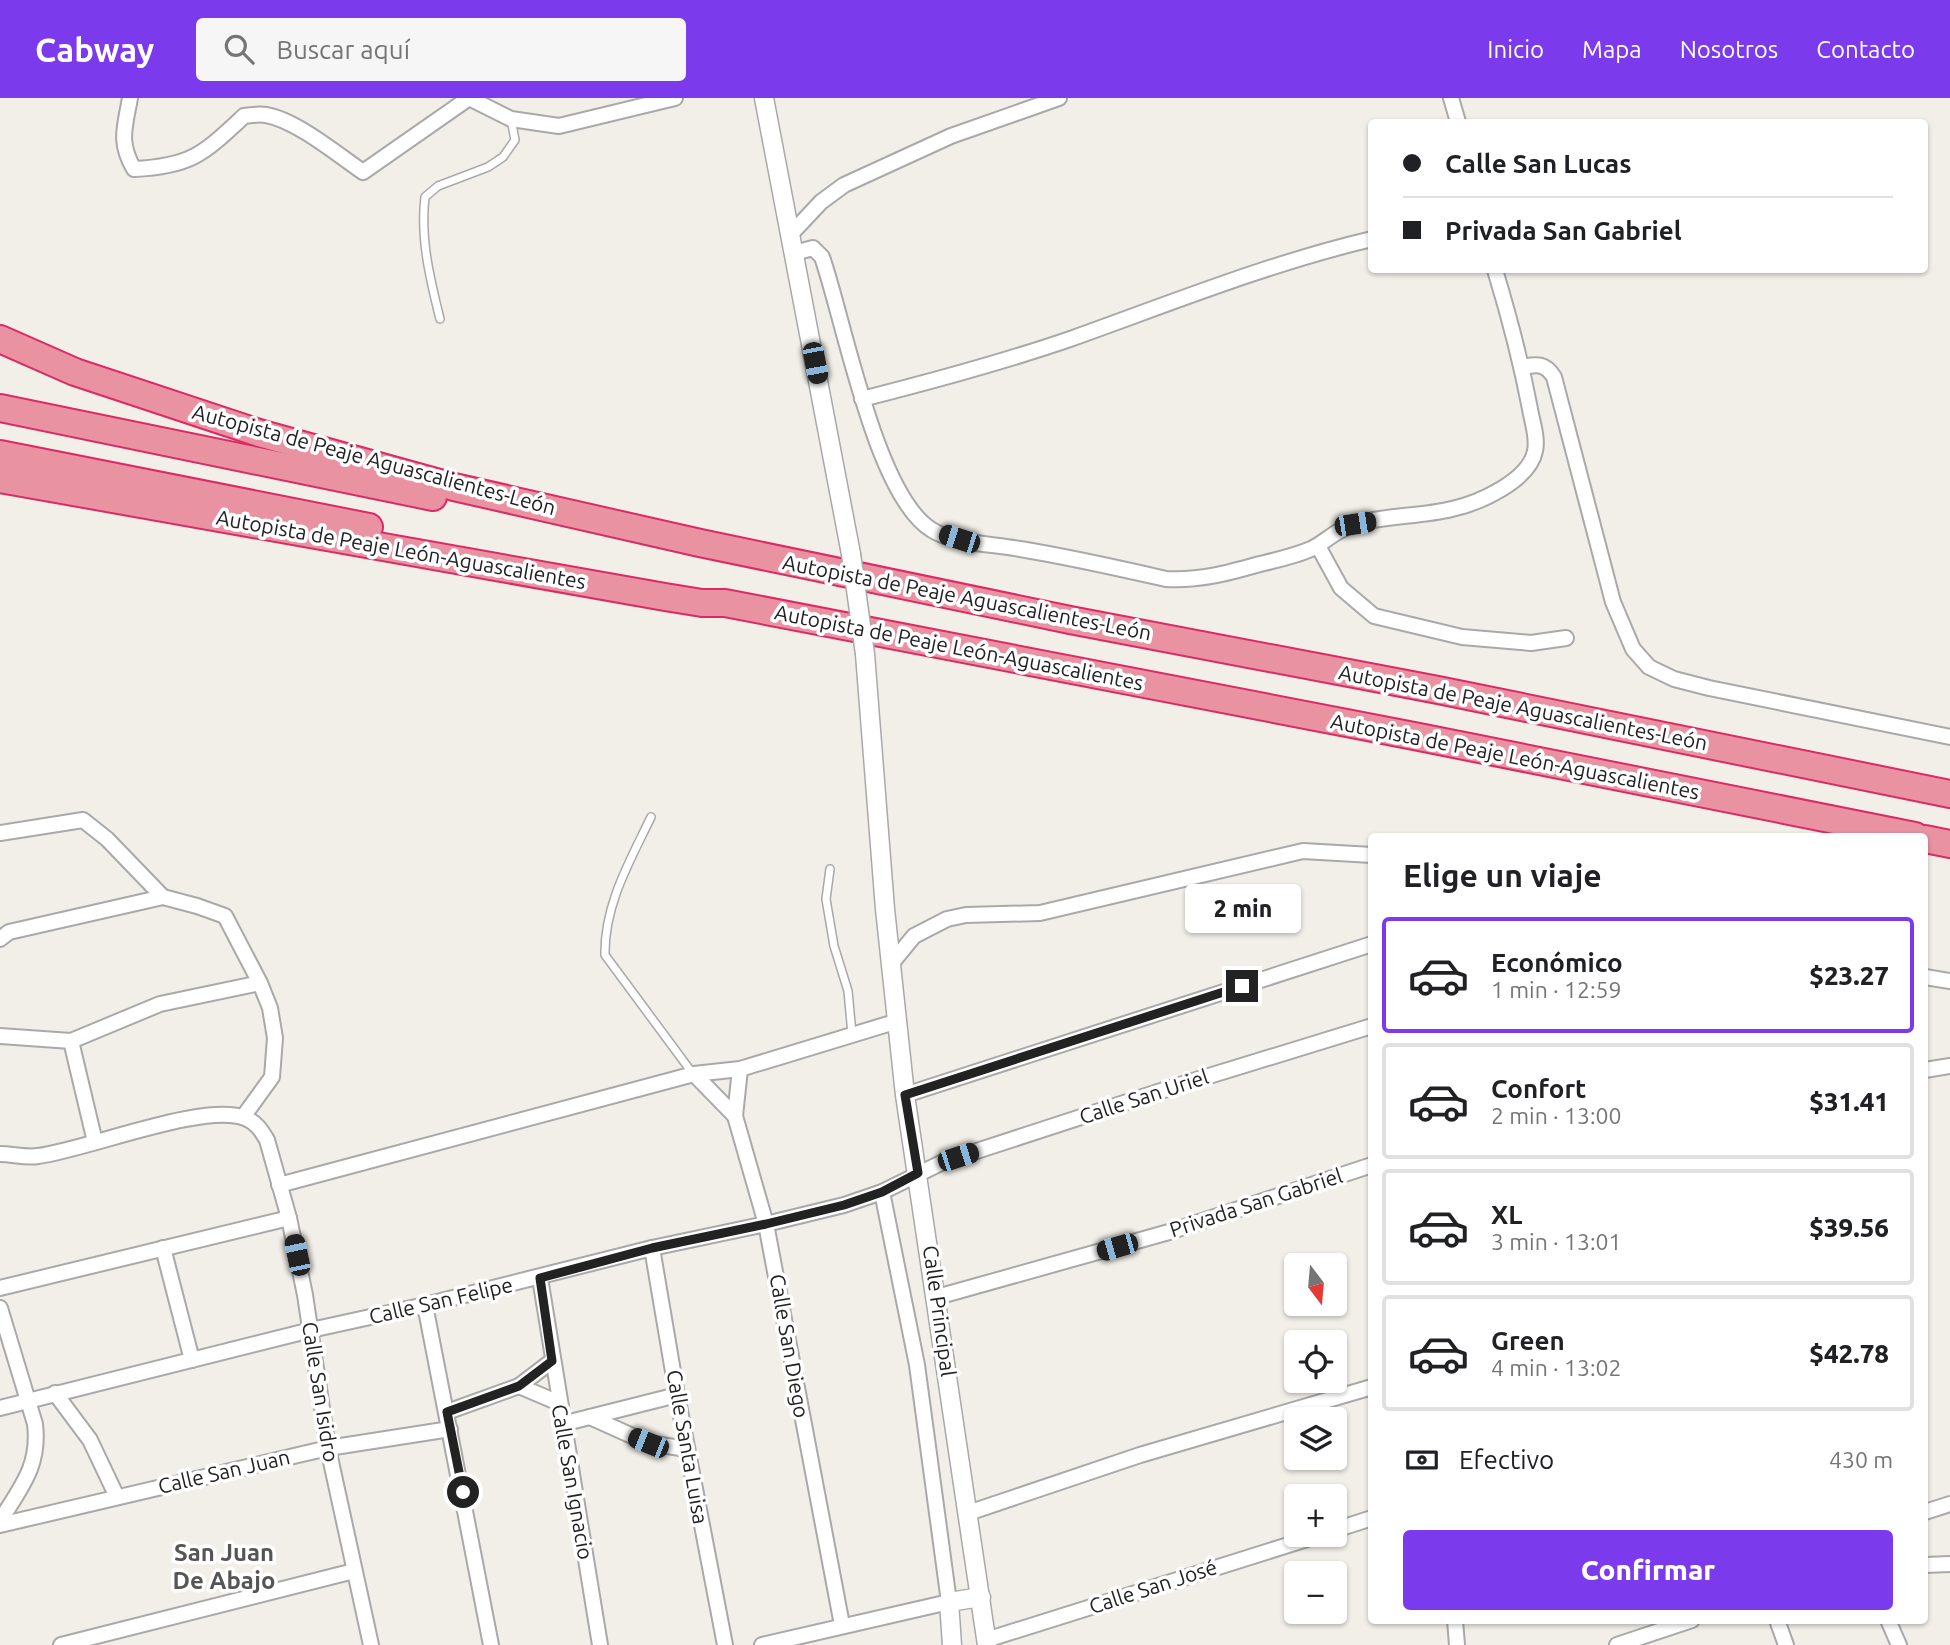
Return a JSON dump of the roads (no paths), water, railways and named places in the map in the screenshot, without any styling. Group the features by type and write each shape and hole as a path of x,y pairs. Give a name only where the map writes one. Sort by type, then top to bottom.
{"highway":[{"name":"Autopista de Peaje Aguascalientes-León","path":"0,338 75,372 259,433 454,487 700,543 1070,620 1438,690 1950,794"},
{"path":"0,408 455,502 638,536 700,543"},
{"path":"0,454 669,587 706,595 725,603"},
{"name":"Autopista de Peaje León-Aguascalientes","path":"0,479 652,595 702,603 725,603 1415,736 1899,833"},
{"path":"1928,840 1950,844"}],"street":[{"path":"130,98 124,137 125,154 134,169 173,165 201,155 244,116 267,115 317,139 363,172 469,98 510,119 559,126 675,98"},
{"name":"Calle Principal","path":"764,98 851,554 865,654 905,1095 987,1643"},
{"path":"790,235 821,202 844,185 923,147 1059,98"},
{"path":"1451,98 1457,119"},
{"path":"863,399 980,369 1197,292 1368,240"},
{"path":"794,253 813,248 822,257 863,399 893,480 916,515 932,531 959,539 1166,579 1190,580 1209,578 1289,557 1318,546 1334,533 1355,524 1454,509 1485,498 1512,482 1527,468 1535,452 1536,438 1521,367 1496,273"},
{"path":"1521,367 1542,365 1548,368 1554,377 1613,602 1633,649 1649,667 1674,679 1709,688 1950,737"},
{"path":"1318,546 1341,588 1374,615 1462,637 1531,643 1566,638"},
{"path":"0,833 83,820 107,839 163,897"},
{"path":"892,971 914,936 947,919 966,915 1040,914 1303,851 1368,855"},
{"path":"0,939 9,932 163,897 197,905 225,916 260,983 270,1008 275,1038 272,1077 243,1117 225,1114 193,1118 36,1157 0,1154"},
{"path":"905,1095 1368,945"},
{"path":"1928,977 1950,981"},
{"path":"0,1037 71,1041 160,1004 260,983"},
{"path":"279,1185 694,1074 740,1069 898,1021"},
{"name":"Calle San Uriel","path":"918,1173 943,1162 1157,1092 1368,1027"},
{"path":"71,1041 95,1142"},
{"path":"1928,1070 1950,1066"},
{"name":"Calle San Diego","path":"740,1069 735,1116 766,1224 842,1625"},
{"path":"694,1074 735,1116"},
{"name":"Calle San Isidro","path":"243,1117 256,1123 267,1140 289,1218 311,1330 328,1448 371,1645"},
{"name":"Privada San Gabriel","path":"937,1297 1169,1232 1368,1166"},
{"name":"Calle San Felipe","path":"0,1408 311,1330 844,1205 882,1192 918,1173"},
{"path":"882,1192 917,1366 949,1602 952,1645"},
{"path":"0,1288 289,1218"},
{"path":"163,1248 192,1360"},
{"name":"Calle Santa Luisa","path":"652,1248 725,1645"},
{"name":"Calle San Ignacio","path":"540,1278 600,1645"},
{"path":"425,1305 491,1645"},
{"path":"0,1308 35,1424 38,1444 34,1464 0,1523"},
{"path":"447,1412 519,1386 552,1361"},
{"path":"519,1386 559,1403"},
{"path":"968,1513 1140,1455 1368,1388"},
{"path":"55,1393 90,1440 117,1497"},
{"path":"562,1424 677,1395"},
{"path":"590,1417 648,1443 687,1449"},
{"name":"Calle San Juan","path":"0,1523 328,1448 450,1429"},
{"path":"1928,1511 1950,1504"},
{"path":"1347,1526 1368,1519"},
{"name":"Calle San José","path":"987,1643 1284,1547"},
{"path":"1928,1565 1950,1563"},
{"path":"61,1645 354,1571"},
{"path":"762,1645 791,1641 842,1625 981,1597"},
{"path":"1455,1624 1457,1645"},
{"path":"1778,1624 1786,1645"},
{"path":"1879,1624 1897,1640"},
{"path":"1890,1624 1897,1640"},
{"path":"1617,1645 1660,1626"}],"lane":[{"path":"440,319 428,270 423,216 425,197 438,186 488,167 503,157 515,140 510,119"},
{"path":"651,817 617,887 605,938 605,955 694,1074"},
{"path":"830,869 826,898 834,946 848,991 852,1035"}],"district":[{"name":"San Juan De Abajo","path":"224,1567"}]}
